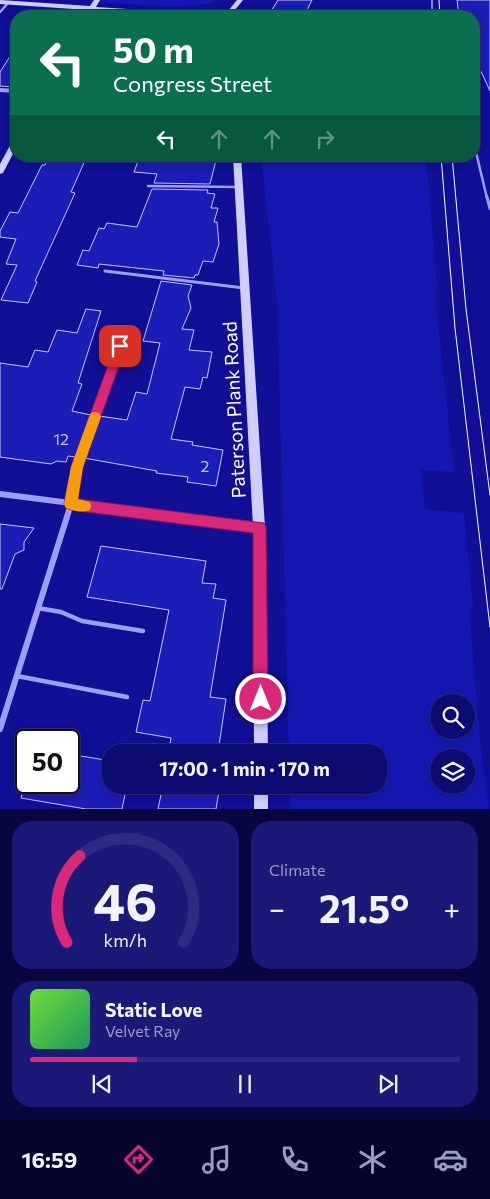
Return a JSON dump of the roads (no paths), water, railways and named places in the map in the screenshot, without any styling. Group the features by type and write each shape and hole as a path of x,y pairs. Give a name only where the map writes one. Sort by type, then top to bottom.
{"main road":[{"path":"92,8 97,0"},
{"path":"232,10 240,0"},
{"path":"0,2 121,10"},
{"path":"0,170 10,152"},
{"name":"Paterson Plank Road","path":"237,162 260,527 261,744"},
{"path":"261,794 261,809"}],"street":[{"path":"0,729 71,504 77,467 120,346"},
{"path":"0,494 260,527"}],"lane":[{"path":"0,12 8,2"},
{"path":"478,162 490,209"},
{"path":"148,186 239,187"},
{"path":"104,271 246,289"},
{"path":"38,608 61,612 82,621 143,631"},
{"path":"17,676 127,697"}],"tram line":[{"path":"432,0 432,10"},
{"path":"439,0 440,10"},
{"path":"441,162 455,328 490,627"},
{"path":"453,162 466,309 490,495"}]}
